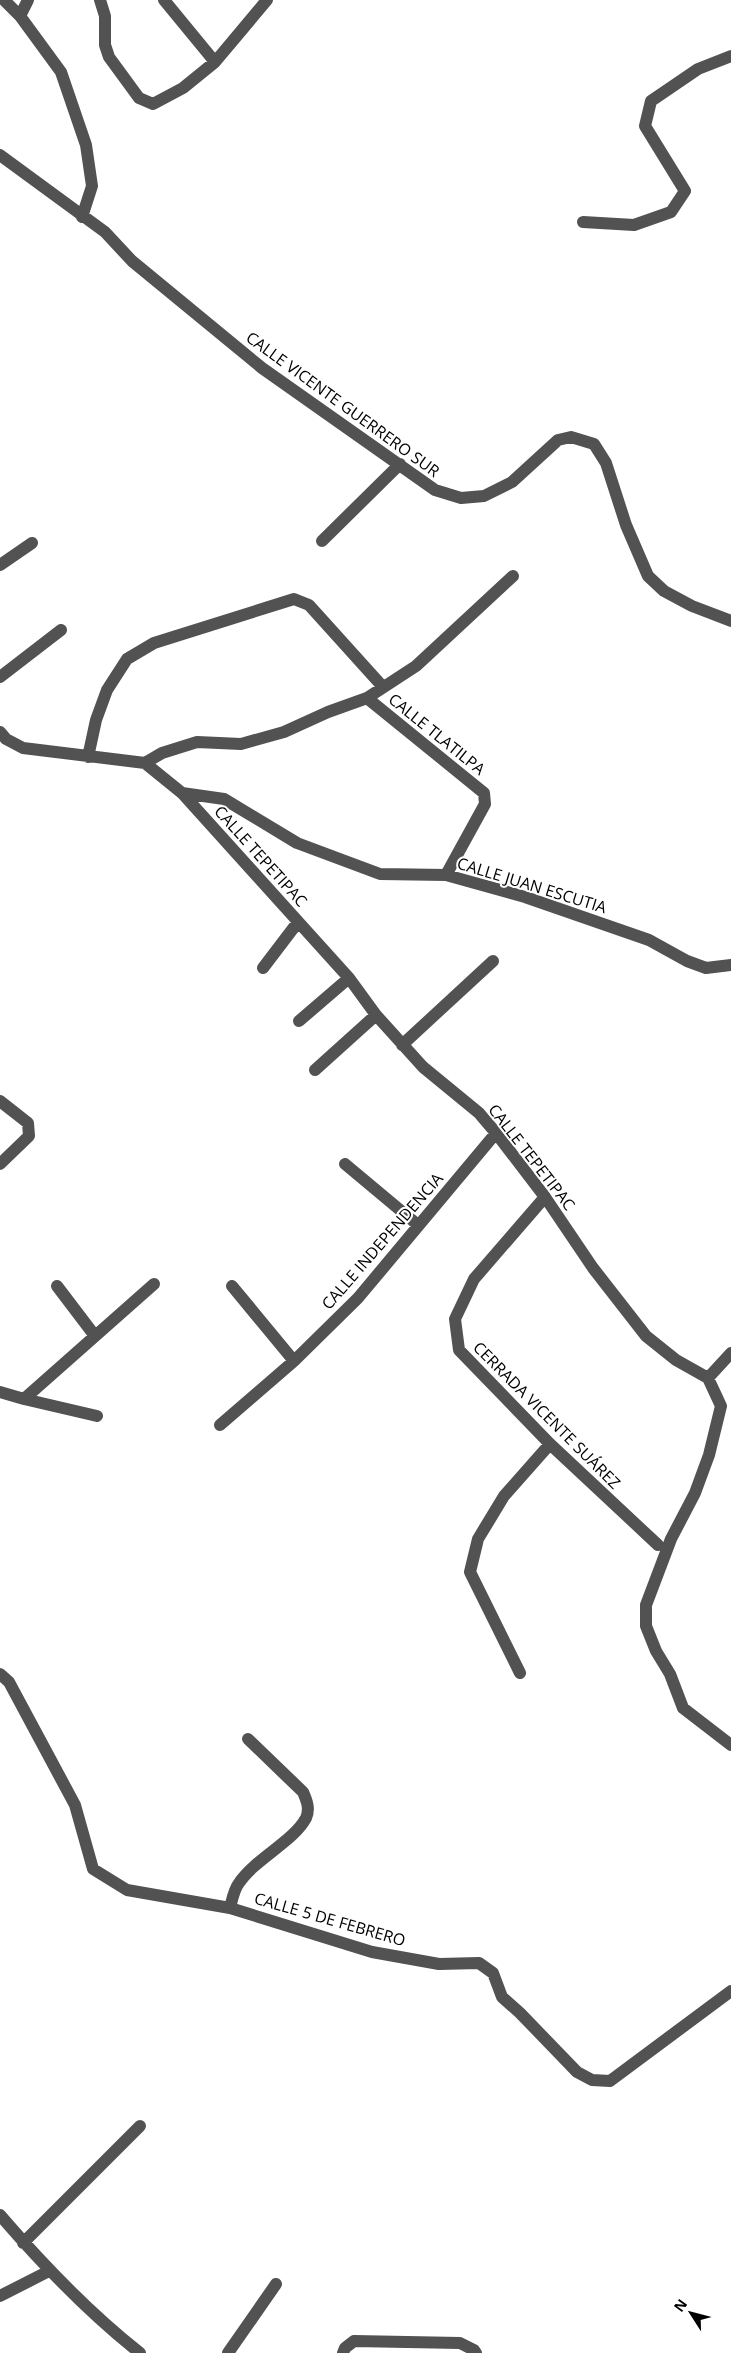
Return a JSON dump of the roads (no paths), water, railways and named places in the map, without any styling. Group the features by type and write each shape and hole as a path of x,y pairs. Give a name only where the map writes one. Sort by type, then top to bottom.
{"street":[{"path":"4,0 20,16 61,72 86,144 92,186 82,217"},
{"path":"20,16 28,0"},
{"path":"100,0 105,16 105,45 109,57 139,98 154,104 183,88 215,62 267,0"},
{"path":"164,0 215,62"},
{"path":"583,222 634,225 671,212 685,192 645,126 651,101 698,69 731,56"},
{"name":"CALLE VICENTE GUERRERO SUR","path":"0,155 82,217 105,232 132,262 262,368 435,490 461,498 484,496 512,482 558,440 571,437 594,444 606,464 626,525 648,576 664,591 692,606 731,621"},
{"path":"322,541 400,464"},
{"path":"0,565 32,542"},
{"name":"CALLE TLATILPA","path":"145,763 162,753 197,742 240,744 284,732 328,712 367,698 416,666 513,576"},
{"path":"88,757 96,720 107,690 127,659 154,643 294,598 309,605 383,687"},
{"path":"0,676 61,630"},
{"name":"CALLE TLATILPA","path":"367,698 484,793 485,804 446,875"},
{"path":"0,732 6,739 23,748 145,763"},
{"name":"CALLE TEPETIPAC","path":"145,763 182,793 350,978 376,1015 402,1045 423,1067 479,1113 545,1197 593,1268 646,1336 676,1360 708,1378"},
{"name":"CALLE JUAN ESCUTIA","path":"182,793 224,799 297,842 380,874 446,875 525,897 650,940 687,961 706,968 731,965"},
{"path":"263,968 298,922"},
{"path":"402,1045 493,961"},
{"path":"299,1021 350,978"},
{"path":"315,1070 376,1015"},
{"path":"0,1101 28,1123 29,1136 0,1164"},
{"name":"CALLE INDEPENDENCIA","path":"220,1426 294,1361 358,1298 496,1133"},
{"path":"345,1164 418,1225"},
{"name":"CERRADA VICENTE SUÁREZ","path":"545,1197 474,1279 455,1319 459,1350 550,1444 658,1545"},
{"path":"24,1399 154,1284"},
{"path":"57,1286 95,1336"},
{"path":"232,1286 294,1361"},
{"path":"731,1353 708,1378 721,1406 709,1455 695,1493 671,1539 646,1604 646,1626 656,1651 670,1674 683,1708 731,1746"},
{"path":"0,1392 96,1416"},
{"path":"520,1672 470,1572 478,1539 504,1496 550,1444"},
{"name":"CALLE 5 DE FEBRERO","path":"3,1681 75,1805 93,1869 127,1890 230,1908 372,1952 439,1964 479,1963 493,1973 502,1997 577,2072 592,2080 610,2080 731,1992"},
{"path":"230,1908 238,1883 257,1863 296,1830 306,1818 308,1804 303,1792 248,1739"},
{"path":"23,2243 140,2126"},
{"path":"0,2215 49,2271 102,2323 140,2353"},
{"path":"0,2296 49,2271"},
{"path":"228,2353 276,2284"},
{"path":"343,2353 345,2348 354,2341 460,2343 476,2353"}]}
